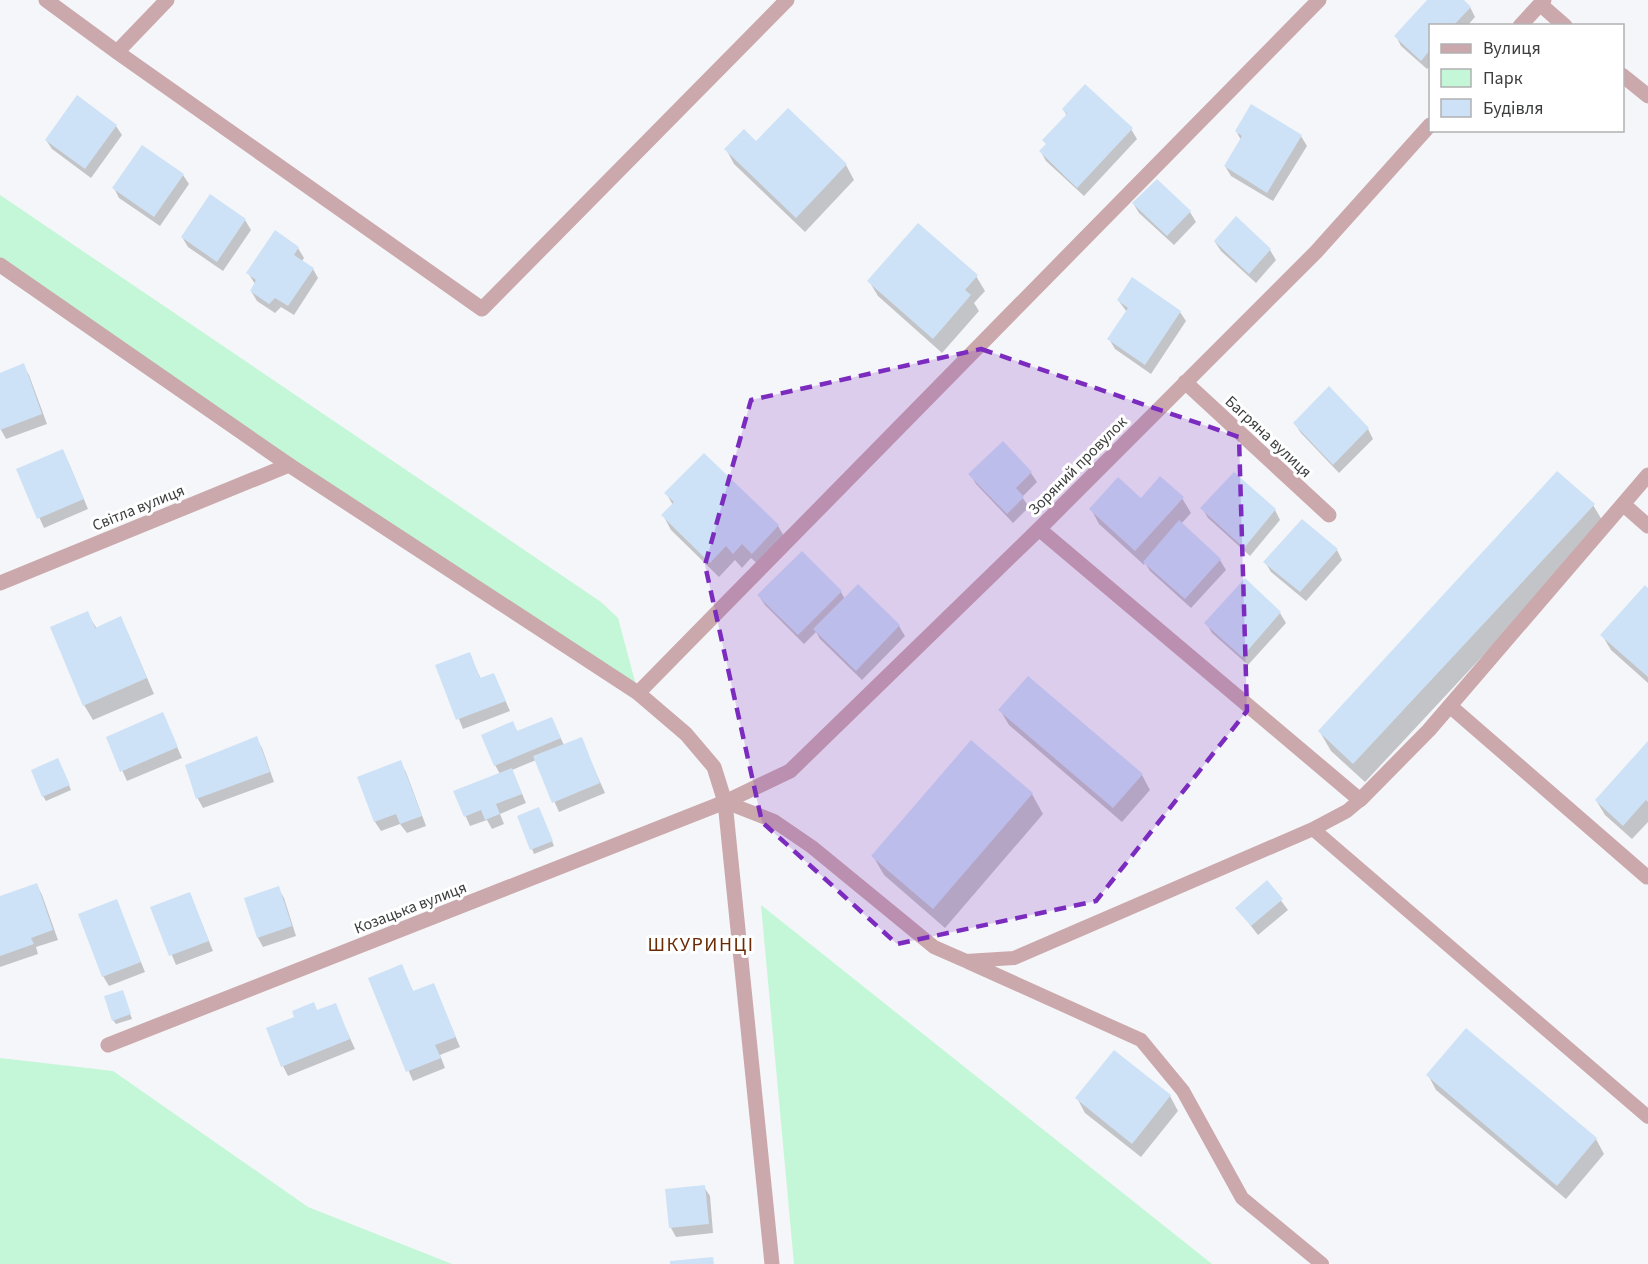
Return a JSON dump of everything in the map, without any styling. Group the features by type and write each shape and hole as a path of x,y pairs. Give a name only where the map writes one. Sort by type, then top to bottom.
{"street":[{"path":"46,0 483,309 787,0"},
{"path":"117,52 167,0"},
{"path":"638,693 1319,0"},
{"path":"1522,24 1542,2 1563,24"},
{"path":"1624,76 1648,96"},
{"name":"Зоряний провулок","path":"725,802 790,771 1039,529 1316,252 1429,127"},
{"path":"0,265 289,465 638,693 686,734 714,767 725,802 772,1264"},
{"name":"Багряна вулиця","path":"1185,382 1329,515"},
{"name":"Світла вулиця","path":"0,583 289,465"},
{"path":"1039,529 1360,800 1450,706 1648,475"},
{"path":"1623,504 1648,526"},
{"path":"1450,706 1647,877"},
{"name":"Козацька вулиця","path":"108,1045 725,802"}],"lane":[{"path":"966,962 1014,958 1313,829 1347,811 1360,800"},
{"path":"725,802 774,821 812,847 934,947 1141,1040 1183,1090 1242,1198 1322,1264"},
{"path":"1313,829 1648,1117"}],"highlighted area":[{"path":"981,349 1239,437 1247,711 1096,901 897,944 762,822 705,565 751,400"}],"green space":[{"path":"0,195 601,602 618,618 638,693 0,265"},
{"path":"761,905 1212,1264 794,1264"},
{"path":"0,1058 113,1071 308,1207 452,1264 0,1264"}],"building":[{"path":"1427,0 1464,0 1471,7 1455,24 1429,24 1429,51 1421,61 1394,36"},
{"path":"1085,84 1133,128 1077,188 1039,151 1046,144 1042,140 1067,114 1062,109"},
{"path":"77,95 117,125 85,169 45,140"},
{"path":"1251,104 1302,135 1267,193 1224,166 1242,136 1235,131"},
{"path":"788,108 847,164 796,218 724,149 744,129 756,141"},
{"path":"142,145 184,174 154,217 112,188"},
{"path":"1157,179 1191,211 1167,236 1132,203"},
{"path":"210,194 246,219 217,262 181,237"},
{"path":"1236,216 1271,249 1249,274 1214,241"},
{"path":"918,223 978,275 965,290 971,295 933,339 867,281"},
{"path":"275,230 299,247 294,255 314,268 288,306 275,298 269,304 250,291 256,280 246,273"},
{"path":"1132,277 1181,311 1145,365 1107,339 1128,308 1117,300"},
{"path":"24,363 42,414 0,430 0,373"},
{"path":"1329,386 1369,428 1333,465 1293,423"},
{"path":"1003,441 1032,472 1016,488 1024,497 1007,514 968,474"},
{"path":"63,449 84,499 37,519 16,469"},
{"path":"704,453 779,525 752,554 742,544 733,554 726,546 710,563 661,515 674,502 664,493"},
{"path":"1557,471 1595,504 1353,764 1318,731"},
{"path":"1234,472 1276,509 1244,548 1200,508"},
{"path":"1160,476 1184,497 1135,551 1089,509 1118,477 1141,498"},
{"path":"1302,519 1338,549 1300,592 1263,562"},
{"path":"1179,520 1221,559 1185,599 1143,562"},
{"path":"802,551 842,591 798,635 757,595"},
{"path":"1245,578 1281,612 1242,657 1204,623"},
{"path":"858,584 900,625 856,671 813,629"},
{"path":"1645,585 1648,588 1648,677 1600,635"},
{"path":"88,611 95,628 121,616 147,678 83,706 50,627"},
{"path":"470,652 480,678 494,673 506,701 456,720 435,665"},
{"path":"1028,676 1143,774 1113,808 998,710"},
{"path":"163,712 178,747 120,772 106,737"},
{"path":"552,717 561,738 494,766 481,735 513,721 517,731"},
{"path":"257,736 270,772 196,799 185,765"},
{"path":"582,737 600,783 552,803 533,756"},
{"path":"971,740 1033,793 933,909 871,856"},
{"path":"1648,741 1648,802 1646,800 1623,826 1595,800"},
{"path":"58,758 70,785 42,797 31,770"},
{"path":"401,760 422,816 400,824 396,814 374,822 357,777"},
{"path":"512,768 522,794 496,804 500,814 485,820 481,810 464,817 453,791"},
{"path":"539,807 553,841 530,850 517,816"},
{"path":"1267,880 1283,899 1251,926 1235,908"},
{"path":"37,883 53,930 31,938 34,944 0,956 0,896"},
{"path":"279,886 292,926 257,938 244,898"},
{"path":"190,892 209,941 169,956 150,907"},
{"path":"117,899 141,962 102,977 78,914"},
{"path":"402,964 413,991 434,983 456,1037 435,1045 441,1058 406,1072 368,978"},
{"path":"123,990 131,1014 112,1021 104,996"},
{"path":"314,1002 317,1010 336,1003 350,1039 281,1067 266,1028 294,1017 292,1011"},
{"path":"1466,1028 1597,1138 1557,1186 1426,1075"},
{"path":"1114,1050 1171,1095 1132,1144 1075,1098"},
{"path":"705,1185 709,1224 669,1228 665,1189"},
{"path":"713,1257 714,1264 670,1264 670,1261"}],"district":[{"name":"ШКУРИНЦІ","path":"701,944"}]}
